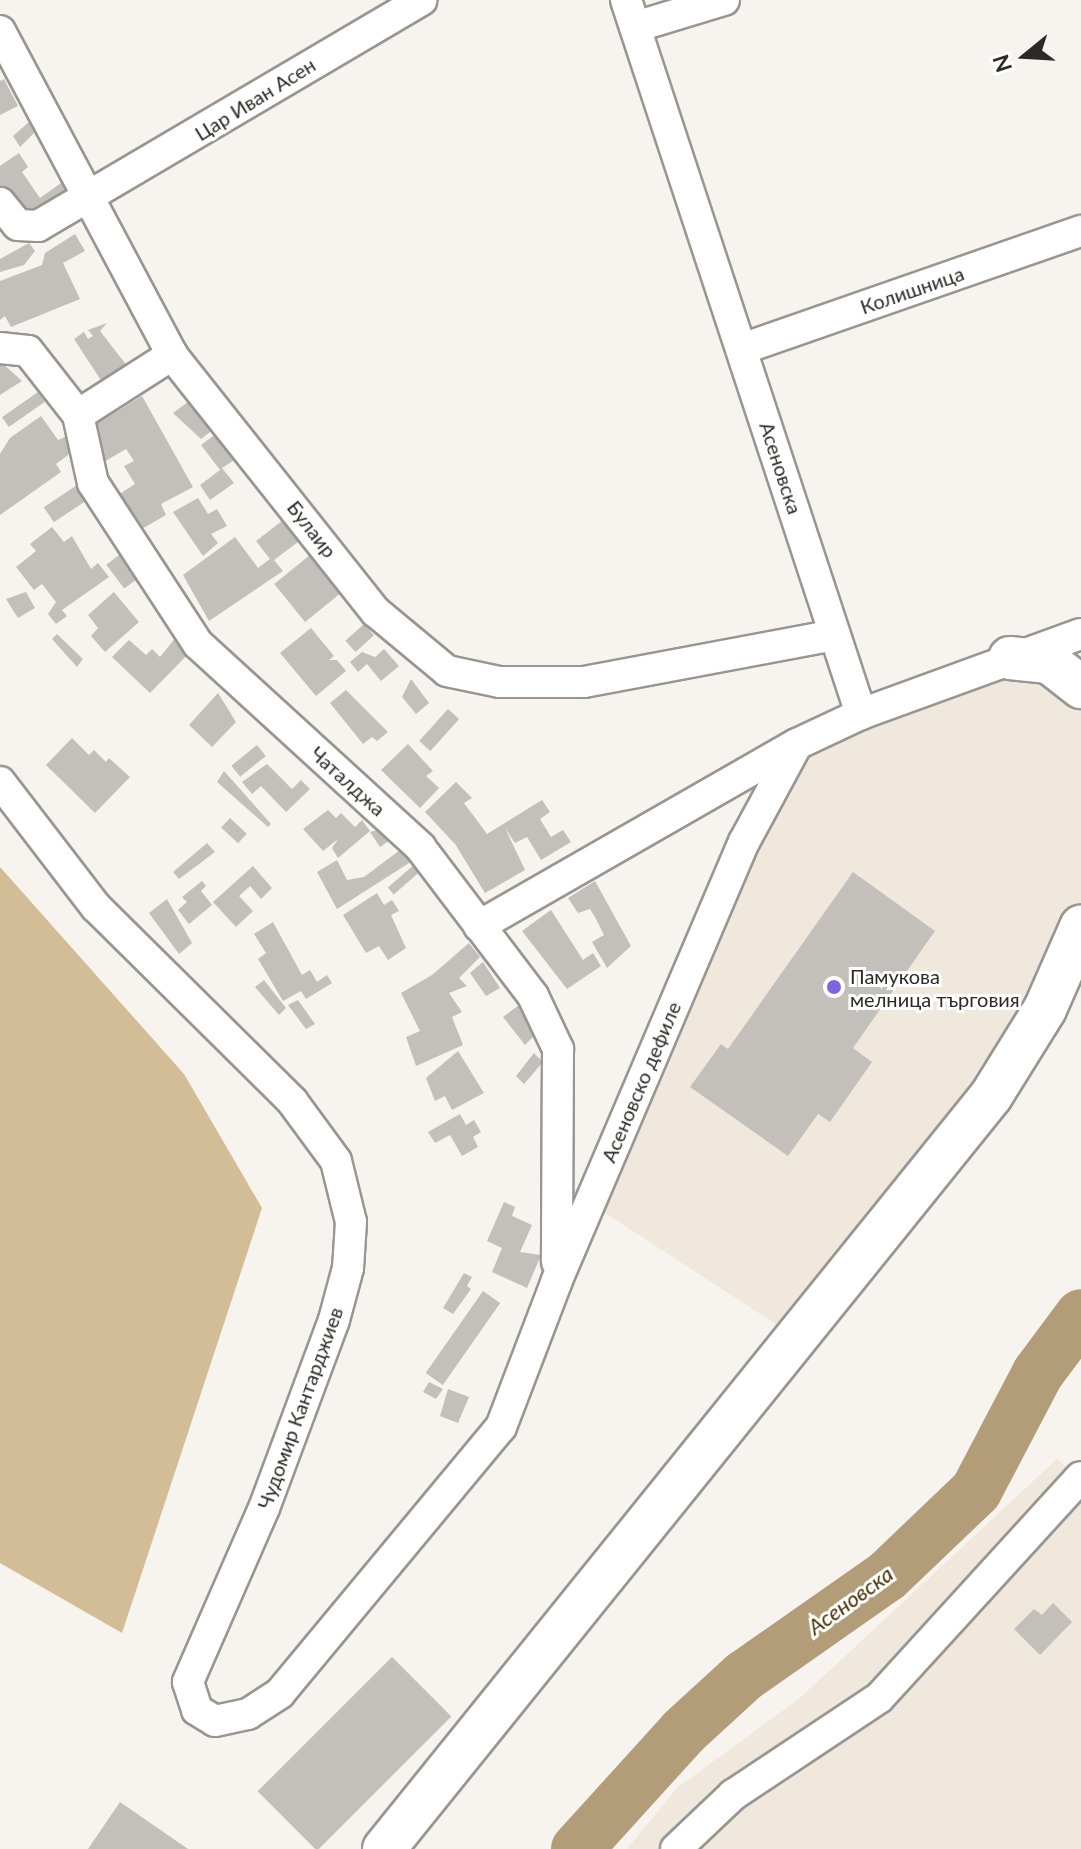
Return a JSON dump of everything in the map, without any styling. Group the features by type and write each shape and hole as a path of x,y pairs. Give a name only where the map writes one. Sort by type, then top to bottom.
{"main road":[{"path":"1010,658 1049,662 1081,687"},
{"path":"384,1849 927,1179 998,1086 1045,1009 1081,927"}],"street":[{"name":"Цар Иван Асен","path":"0,203 18,225 31,228 90,200 421,0"},
{"path":"630,13 724,0"},
{"name":"Асеновска","path":"630,13 861,714"},
{"name":"Булаир","path":"0,31 172,355 376,612 447,671 499,682 584,682 835,635"},
{"name":"Колишница","path":"742,349 1081,231"},
{"name":"Чаталджа","path":"0,348 28,351 78,415 93,483 198,644 420,847 533,996 558,1049 557,1280"},
{"path":"78,415 172,355"},
{"path":"479,926 797,744 861,714 1081,634"},
{"name":"Асеновско дефиле","path":"501,1427 557,1280 744,842 797,744"},
{"name":"Чудомир Кантарджиев","path":"0,782 96,907 292,1101 336,1161 351,1222 348,1268 334,1320 264,1508 188,1682 197,1710 215,1721 226,1719 248,1714 280,1693 501,1427"},
{"path":"676,1849 733,1795 879,1698 1081,1477"}],"shaded area":[{"path":"1010,658 1081,687 1081,927 800,1340 590,1203 797,744"},
{"path":"0,867 184,1074 262,1208 122,1633 0,1563"},
{"path":"1057,1459 1081,1478 1081,1849 627,1849 677,1788 800,1698"}],"building":[{"path":"4,79 18,106 0,115 0,81"},
{"path":"29,122 34,133 20,147 13,136"},
{"path":"19,153 28,167 22,172 40,198 61,183 70,201 26,224 0,191 0,166"},
{"path":"75,234 85,251 63,263 80,299 11,327 5,316 0,320 0,281 42,265 45,253"},
{"path":"29,243 35,251 24,265 0,272 0,259"},
{"path":"107,323 100,331 131,371 106,388 74,339 84,332 88,339 93,336 88,330"},
{"path":"0,361 22,381 0,395"},
{"path":"38,392 45,402 9,427 2,417"},
{"path":"142,396 193,487 161,504 166,515 140,530 118,495 135,484 124,466 134,461 126,449 102,463 90,428"},
{"path":"192,399 214,429 201,439 173,413"},
{"path":"41,416 58,440 69,435 76,449 56,464 61,472 0,515 0,454 10,438"},
{"path":"217,433 236,459 222,468 234,483 210,500 200,485 220,470 201,445"},
{"path":"77,485 87,500 54,522 44,507"},
{"path":"198,498 208,514 217,509 227,526 211,534 218,543 203,556 173,512"},
{"path":"282,521 298,542 274,560 283,571 209,621 183,575 235,537 258,568 270,559 256,541"},
{"path":"52,527 64,542 72,536 91,569 98,563 109,577 62,610 67,616 56,624 48,614 56,602 42,584 34,590 16,567 36,551 30,544"},
{"path":"127,549 145,573 124,589 106,565"},
{"path":"310,555 341,593 305,622 274,584"},
{"path":"26,592 35,608 18,618 6,599"},
{"path":"114,592 139,622 105,652 91,636 98,628 88,615"},
{"path":"364,624 374,635 355,652 345,641"},
{"path":"311,628 334,656 329,660 337,660 346,671 316,696 280,653"},
{"path":"57,634 83,659 77,667 52,639"},
{"path":"176,637 197,645 150,693 112,657 129,640 146,655 152,649 160,657"},
{"path":"384,649 399,666 381,681 367,664 358,672 350,662 362,652 375,657"},
{"path":"411,679 429,703 416,714 402,697"},
{"path":"346,690 388,732 377,741 372,737 363,744 330,703"},
{"path":"218,693 236,722 212,747 189,725"},
{"path":"448,709 459,719 430,751 419,741"},
{"path":"72,738 89,755 94,750 106,762 109,758 130,777 95,813 46,765"},
{"path":"408,744 433,771 426,776 439,788 420,808 381,770"},
{"path":"257,745 266,756 240,777 231,766"},
{"path":"267,764 292,789 301,780 310,789 286,812 261,786 252,794 242,782"},
{"path":"224,771 271,824 268,827 217,782"},
{"path":"456,782 472,798 464,803 487,834 542,800 550,812 540,819 551,837 563,830 571,842 541,860 527,837 515,843 505,828 525,870 485,893 455,844 425,812"},
{"path":"328,810 336,818 341,813 355,827 362,820 370,831 338,858 332,848 338,839 323,851 303,829"},
{"path":"230,818 247,834 238,843 221,828"},
{"path":"389,827 396,836 380,847 370,832"},
{"path":"207,843 215,852 179,879 173,872"},
{"path":"408,844 417,858 337,909 317,872 337,860 347,880 364,877"},
{"path":"415,864 421,871 394,894 388,888"},
{"path":"253,866 272,888 261,899 250,886 239,896 253,911 236,927 213,902"},
{"name":"Памукова мелница търговия","path":"853,872 935,931 853,1048 872,1062 830,1122 818,1114 788,1156 690,1087 721,1044 728,1049"},
{"path":"202,881 206,886 201,891 212,905 189,924 178,910 187,902 182,897"},
{"path":"595,881 631,946 607,968 592,942 604,935 595,917 590,909 578,913 568,898"},
{"path":"377,893 384,905 392,900 399,911 391,915 406,948 388,960 379,946 366,953 343,915"},
{"path":"167,899 192,943 179,954 149,913"},
{"path":"551,910 583,960 593,953 601,966 567,989 522,931"},
{"path":"273,922 302,975 310,970 317,982 327,975 332,983 306,999 301,991 283,1001 258,959 266,953 254,934"},
{"path":"469,943 480,957 459,978 467,986 449,993 462,1012 452,1017 463,1045 416,1066 406,1037 420,1031 401,993 432,975"},
{"path":"483,962 500,988 486,996 470,973"},
{"path":"264,980 286,1008 279,1015 255,987"},
{"path":"527,999 544,1026 525,1045 503,1017"},
{"path":"298,1000 315,1024 306,1029 288,1005"},
{"path":"458,1051 484,1093 452,1110 445,1096 435,1101 426,1078"},
{"path":"534,1053 543,1062 524,1084 516,1076"},
{"path":"460,1114 466,1125 474,1120 481,1132 473,1137 478,1147 462,1156 450,1135 435,1143 428,1132"},
{"path":"504,1202 515,1207 512,1216 532,1225 520,1252 541,1255 527,1288 492,1272 502,1248 487,1241"},
{"path":"464,1273 472,1277 467,1286 471,1289 453,1314 443,1308"},
{"path":"483,1291 500,1303 443,1385 426,1373"},
{"path":"429,1382 443,1389 436,1399 423,1392"},
{"path":"448,1389 469,1397 458,1423 440,1416"},
{"path":"1053,1603 1072,1622 1040,1655 1014,1629 1034,1609 1042,1615"},
{"path":"392,1657 451,1716 319,1849 258,1791"},
{"path":"120,1802 188,1849 88,1849"}],"waterway":[{"name":"Асеновска","path":"577,1849 684,1731 744,1676 887,1576 976,1491 1038,1373 1081,1315"}],"place":[{"name":"Памукова мелница търговия","path":"834,987"}]}
